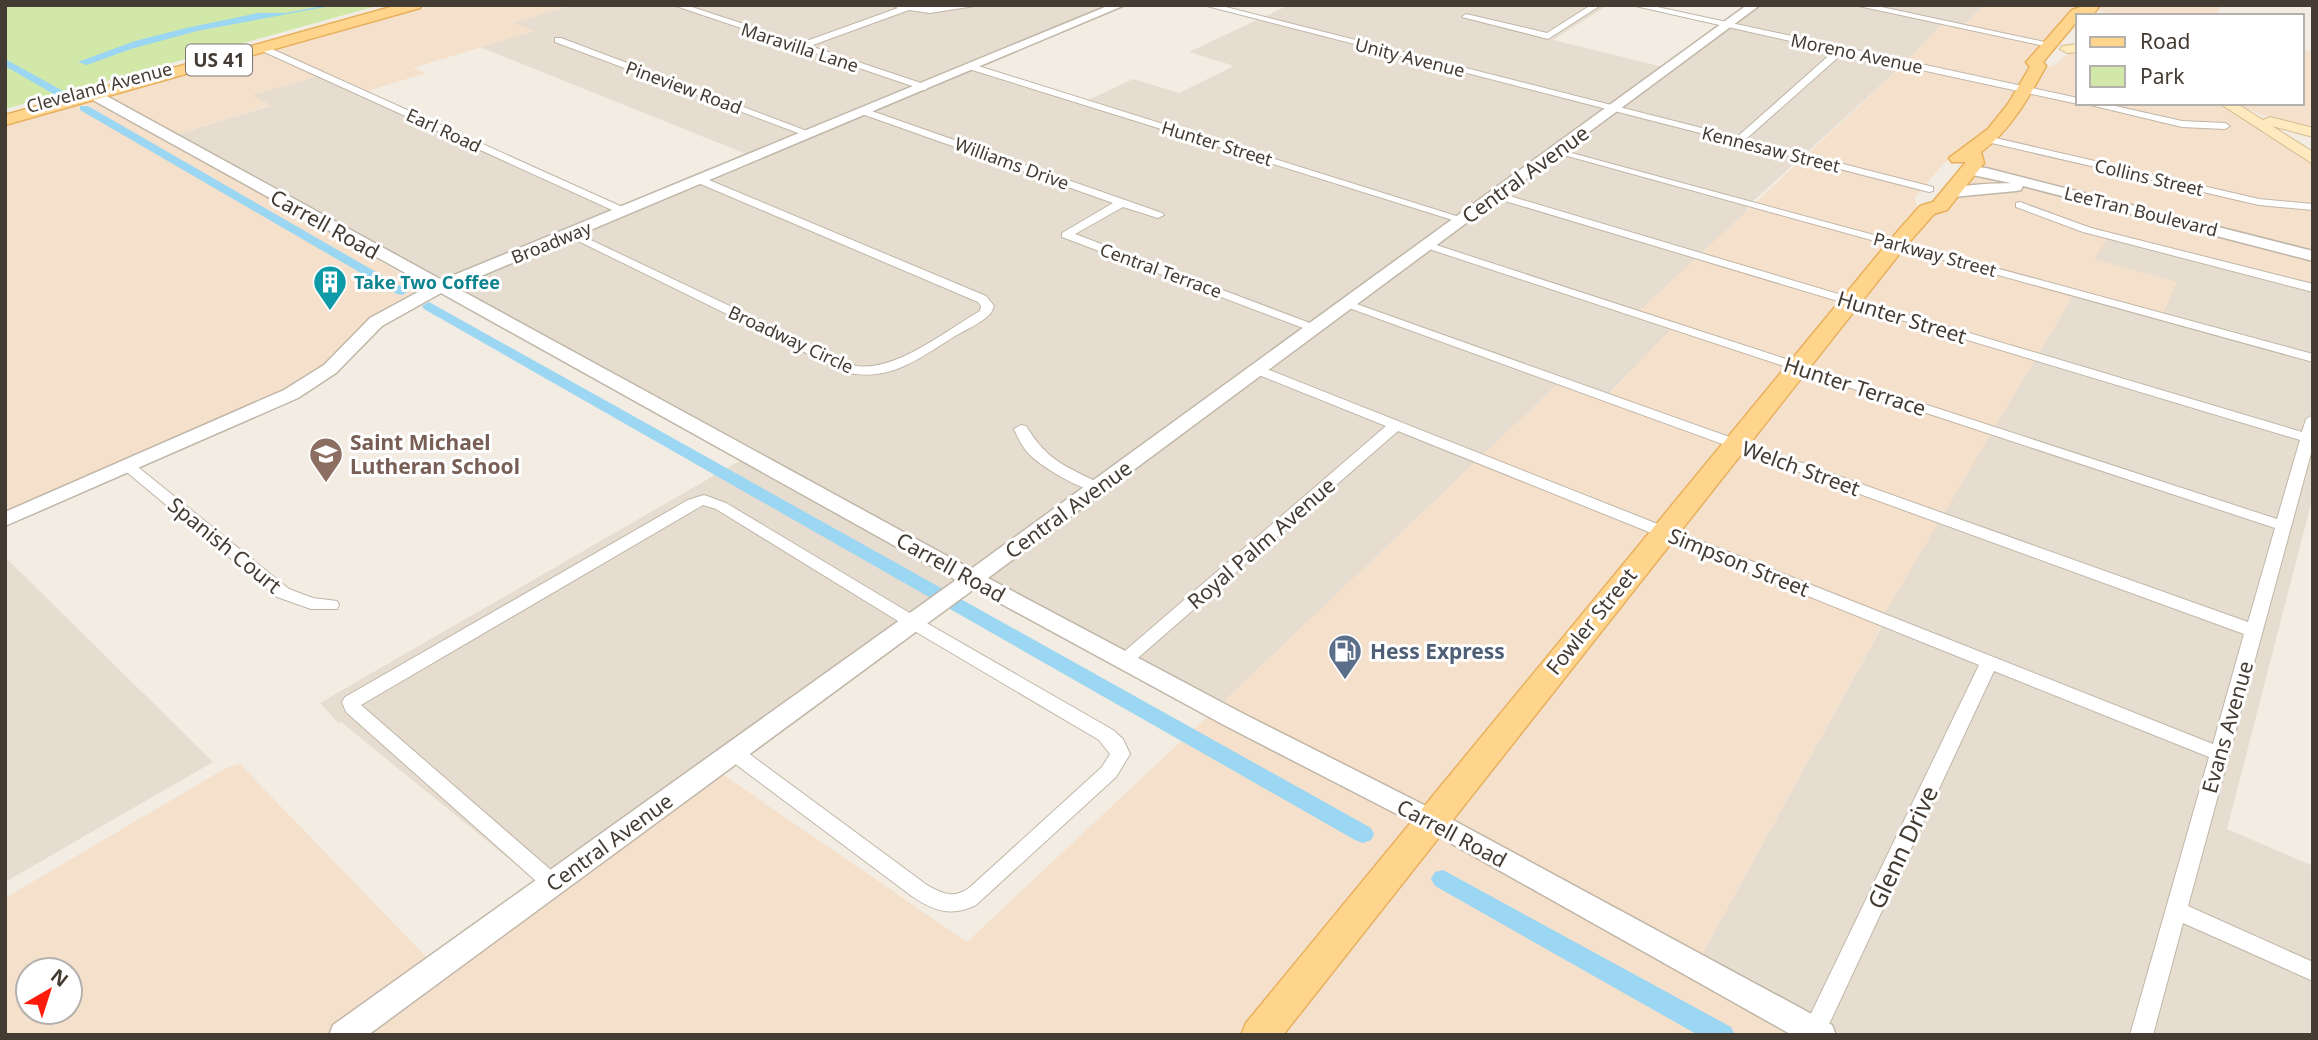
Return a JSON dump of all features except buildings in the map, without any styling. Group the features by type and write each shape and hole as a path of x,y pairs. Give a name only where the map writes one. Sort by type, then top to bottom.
{"main road":[{"name":"Cleveland Avenue","path":"5,113 263,48 408,6"},
{"name":"Cleveland Avenue","path":"5,120 90,93 408,6"},
{"path":"2043,65 2055,49 2049,44 2075,22"},
{"name":"Fowler Street","path":"1938,192 1971,162 2043,65 2073,48"},
{"path":"2230,105 2313,159"},
{"path":"2232,105 2280,125 2313,133"},
{"path":"1948,168 1971,162"},
{"name":"Fowler Street","path":"1260,1035 1663,531 1897,244 1927,210 1940,206 1938,192 1948,168"}],"street":[{"name":"Maravilla Lane","path":"677,5 924,87"},
{"path":"801,46 901,7 941,10 977,5"},
{"name":"Broadway","path":"5,520 291,394 330,369 381,318 440,287 1120,5"},
{"name":"Unity Avenue","path":"1207,5 1614,108"},
{"path":"1466,16 1548,36 1597,5"},
{"name":"Moreno Avenue","path":"1635,5 2076,101"},
{"name":"Central Avenue","path":"344,1035 1098,488 1755,5"},
{"path":"1858,5 2049,44"},
{"path":"1902,14 1912,5"},
{"name":"Pineview Road","path":"558,40 810,134"},
{"name":"Earl Road","path":"263,48 625,212"},
{"path":"1738,141 1841,50"},
{"name":"Hunter Street","path":"972,67 1462,220"},
{"name":"Carrell Road","path":"90,93 967,583 1125,660 1431,820 1817,1033"},
{"path":"2096,105 2182,124 2225,126"},
{"name":"Kennesaw Street","path":"1614,108 1938,192"},
{"name":"Williams Drive","path":"866,112 1158,215"},
{"name":"Collins Street","path":"1987,139 2259,202 2313,207"},
{"name":"Parkway Street","path":"1557,150 2313,358"},
{"name":"LeeTran Boulevard","path":"1971,162 1986,172 2313,256"},
{"name":"Broadway Circle","path":"570,234 850,369 864,372 881,371 896,366 985,313 988,306 982,299 700,180"},
{"path":"1938,192 1994,187 2084,197"},
{"name":"Hunter Street","path":"1496,195 1851,301 2310,429"},
{"name":"Central Terrace","path":"1122,202 1066,235 1316,328"},
{"path":"2020,205 2087,230 2313,288"},
{"name":"Hunter Terrace","path":"1426,246 2284,526"},
{"name":"Welch Street","path":"1347,305 2254,631"},
{"name":"Simpson Street","path":"1259,370 2220,754"},
{"name":"Royal Palm Avenue","path":"1125,660 1396,425"},
{"path":"1021,429 1027,445 1037,455 1098,488"},
{"name":"Evans Avenue","path":"2141,1035 2310,429"},
{"name":"Spanish Court","path":"128,467 283,593 311,603 331,605"},
{"path":"552,883 352,707 355,697 682,507 704,500 721,506 920,616 1106,735 1119,749 1117,761 1109,772 968,901 953,905 931,898 733,752"},
{"name":"Glenn Drive","path":"1817,1033 1989,662"},
{"path":"2176,910 2313,972"}],"shaded area":[{"path":"435,5 572,5 514,23 534,31 413,68 426,73 368,91 328,73 252,95 271,105 175,135 106,97"},
{"path":"572,5 1114,5 751,156 480,47 533,31 513,23"},
{"path":"1289,5 1608,5 1553,40 1663,67 973,570 451,286 977,68 1086,101 1133,79 1179,93 1234,66 1189,52"},
{"path":"1761,5 1984,5 1964,25 1945,21 1904,64 1750,204 1675,326 1606,396 1562,380 1222,703 986,577"},
{"path":"1984,5 2088,5 2028,60 2031,65 2019,89 1981,137 1942,165 1923,188 1915,198 1918,211 1428,808 1222,703 1562,380 1607,396 1674,326 1637,313 1904,64 1945,21 1964,25"},
{"path":"2099,5 2222,5 2216,14 2116,14 2095,10"},
{"path":"2076,50 2076,105 2224,105 2313,163 2313,289 2109,236 2094,259 2177,282 2162,316 2075,292 1882,618 1885,620 1700,958 1446,818 1904,246 1932,216 1993,140 2044,68 2053,66"},
{"path":"2304,50 2313,52 2313,131 2272,119 2239,105 2304,105"},
{"path":"328,73 619,210 444,282 175,135 270,106 251,95"},
{"path":"94,100 429,289 286,393 5,515 5,125"},
{"path":"2109,236 2313,289 2313,496 2227,829 2313,866 2313,1035 1843,1035 1700,958 1885,621 1881,618 2075,292 2162,315 2169,296 2093,259"},
{"path":"741,460 959,580 539,883 341,722 338,723 320,703"},
{"path":"5,557 213,762 5,882"},
{"path":"1209,715 1416,823 1244,1035 360,1035 719,772 967,942"},
{"path":"240,764 430,961 328,1035 5,1035 5,898 226,768"},
{"path":"1435,833 1798,1035 1276,1035"}],"green space":[{"path":"5,5 380,5 5,109"}],"water":[{"path":"336,5 197,31 131,49 87,65 78,62 135,41 186,28 258,13 286,13"}],"waterway":[{"path":"5,62 61,94"},
{"path":"84,108 402,291"},
{"path":"429,306 1363,834"},
{"path":"1443,879 1722,1035"}],"place":[{"name":"Take Two Coffee","path":"330,312"},
{"name":"Saint Michael Lutheran School","path":"326,484"},
{"name":"Hess Express","path":"1345,681"}]}
